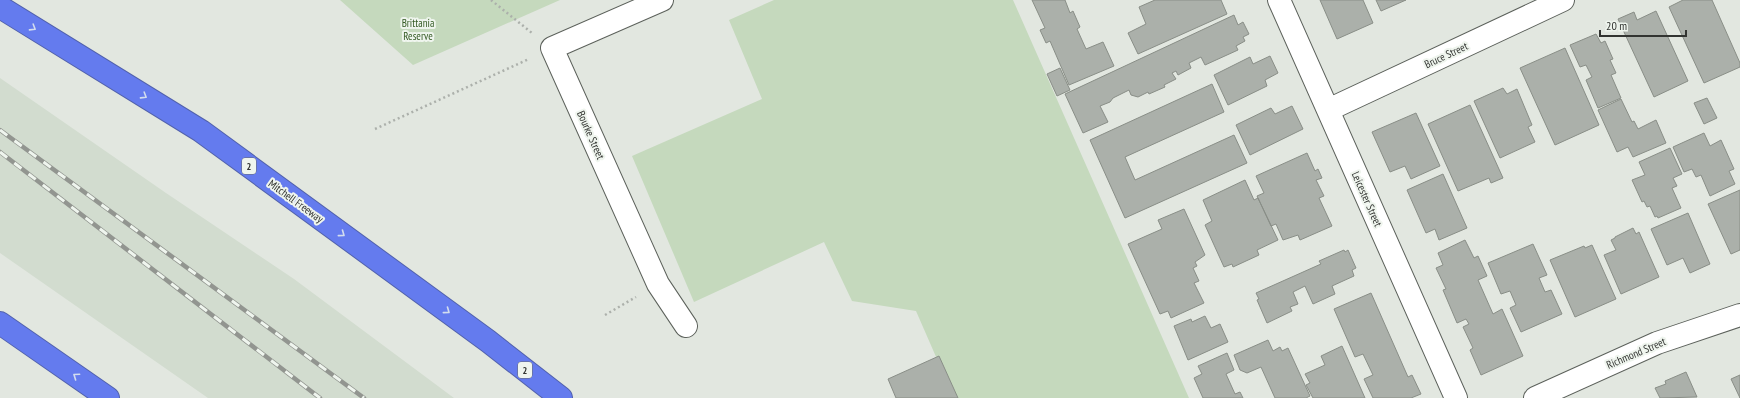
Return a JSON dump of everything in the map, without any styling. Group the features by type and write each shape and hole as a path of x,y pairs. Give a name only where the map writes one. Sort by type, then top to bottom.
{"highway":[{"name":"Mitchell Freeway","path":"0,7 201,131 488,341 561,398"},
{"path":"0,323 108,398"},
{"path":"488,341 579,398"}],"street":[{"path":"552,48 662,0"},
{"name":"Leicester Street","path":"1279,0 1456,398"},
{"name":"Bruce Street","path":"1328,110 1563,0"},
{"name":"Bourke Street","path":"552,48 658,284 686,326"},
{"name":"Richmond Street","path":"1536,398 1657,343 1740,315"}],"path":[{"path":"374,129 552,48 491,0"},
{"path":"605,315 658,284"}],"shaded area":[{"path":"0,78 166,193 294,279 454,398 208,398 0,253"}],"green space":[{"name":"Brittania Reserve","path":"340,0 560,0 413,65"},
{"path":"774,0 1013,0 1189,398 954,398 916,311 852,301 824,242 694,302 632,156 762,99 729,20"}],"building":[{"path":"1032,0 1065,0 1070,13 1073,11 1080,27 1077,29 1086,49 1103,42 1114,66 1069,85 1050,41 1046,43 1040,30 1045,28"},
{"path":"1155,0 1221,0 1227,14 1138,54 1128,33 1146,24 1139,7"},
{"path":"1320,0 1363,0 1373,23 1337,39"},
{"path":"1376,0 1406,0 1381,11"},
{"path":"1683,0 1712,0 1740,63 1740,67 1704,83 1669,7"},
{"path":"1656,11 1688,81 1654,97 1618,19 1634,12 1637,20"},
{"path":"1234,15 1238,25 1243,22 1249,34 1243,37 1245,41 1236,46 1238,50 1205,65 1201,57 1189,63 1191,68 1178,75 1176,71 1172,73 1176,79 1164,85 1165,87 1149,94 1148,92 1138,97 1131,95 1129,90 1113,98 1110,102 1100,106 1108,122 1083,133 1065,94"},
{"path":"1596,34 1601,43 1605,41 1613,59 1610,60 1616,73 1611,75 1621,98 1598,108 1586,80 1592,77 1586,65 1580,67 1570,45"},
{"path":"1565,48 1599,125 1555,145 1520,68"},
{"path":"1270,56 1278,73 1265,80 1267,86 1228,105 1214,75 1250,57 1253,64"},
{"path":"1060,68 1070,90 1057,96 1047,74"},
{"path":"1212,84 1224,112 1125,157 1135,180 1234,135 1247,163 1125,218 1090,140"},
{"path":"1503,88 1507,94 1517,89 1532,125 1528,127 1535,142 1500,158 1474,101"},
{"path":"1707,98 1717,118 1704,124 1694,103"},
{"path":"1621,99 1632,122 1634,121 1638,129 1656,120 1666,143 1633,157 1628,147 1617,152 1598,110"},
{"path":"1470,105 1503,178 1491,183 1489,178 1458,191 1428,124"},
{"path":"1292,106 1303,129 1250,155 1236,125 1271,108 1275,114"},
{"path":"1416,113 1440,166 1411,179 1405,166 1390,172 1372,132"},
{"path":"1704,133 1710,146 1721,140 1734,169 1729,171 1735,184 1710,196 1701,175 1696,177 1692,169 1684,172 1673,147"},
{"path":"1670,148 1682,174 1673,178 1677,186 1672,188 1681,208 1658,218 1657,216 1655,217 1650,206 1647,207 1644,201 1642,202 1632,180 1645,175 1639,162"},
{"path":"1307,153 1315,171 1318,169 1322,178 1316,180 1324,196 1319,198 1332,226 1300,240 1298,235 1283,240 1276,224 1271,226 1257,196 1264,193 1256,176"},
{"path":"1443,174 1467,228 1439,240 1435,229 1426,233 1407,190"},
{"path":"1245,180 1254,200 1258,198 1278,240 1257,250 1259,255 1233,267 1232,264 1224,267 1205,225 1212,221 1203,200"},
{"path":"1740,190 1740,250 1731,254 1708,204"},
{"path":"1184,209 1205,255 1195,262 1197,266 1193,268 1199,281 1194,283 1204,303 1171,318 1168,311 1160,314 1128,244 1162,229 1158,220"},
{"path":"1688,213 1710,264 1690,273 1683,258 1667,265 1651,229"},
{"path":"1633,228 1636,234 1639,232 1659,277 1621,294 1604,255 1616,250 1611,240"},
{"path":"1465,240 1474,258 1478,256 1487,276 1478,280 1493,314 1502,309 1523,356 1481,375 1470,350 1473,348 1463,327 1469,324 1466,319 1457,323 1443,290 1446,289 1436,268 1443,265 1438,253"},
{"path":"1533,244 1547,275 1539,278 1545,292 1551,290 1562,314 1521,332 1510,308 1516,305 1510,291 1501,294 1488,263"},
{"path":"1592,245 1616,299 1575,317 1550,260 1584,246 1585,248"},
{"path":"1344,250 1345,252 1348,250 1356,268 1352,270 1354,276 1332,286 1335,294 1313,304 1305,286 1293,292 1298,304 1290,307 1292,311 1267,323 1257,300 1259,299 1256,293 1321,264 1319,261"},
{"path":"1371,293 1408,377 1412,375 1421,394 1411,398 1373,398 1364,379 1373,375 1363,354 1355,357 1334,309"},
{"path":"1205,316 1211,328 1220,324 1228,342 1188,360 1174,326 1191,319 1192,322"},
{"path":"1268,340 1273,351 1280,347 1282,351 1288,348 1310,396 1306,398 1275,398 1261,367 1247,373 1240,370 1234,355"},
{"path":"1342,346 1365,398 1313,398 1306,385 1310,383 1305,374 1325,365 1321,356"},
{"path":"1227,353 1234,370 1226,374 1235,394 1240,392 1243,398 1203,398 1194,378 1202,374 1198,366"},
{"path":"939,356 958,398 896,398 888,379"},
{"path":"1686,372 1697,397 1660,398 1655,388 1666,384 1665,381"},
{"path":"1740,375 1740,398 1731,379"}],"railway":[{"path":"0,130 364,398"},
{"path":"0,152 320,398"}]}
